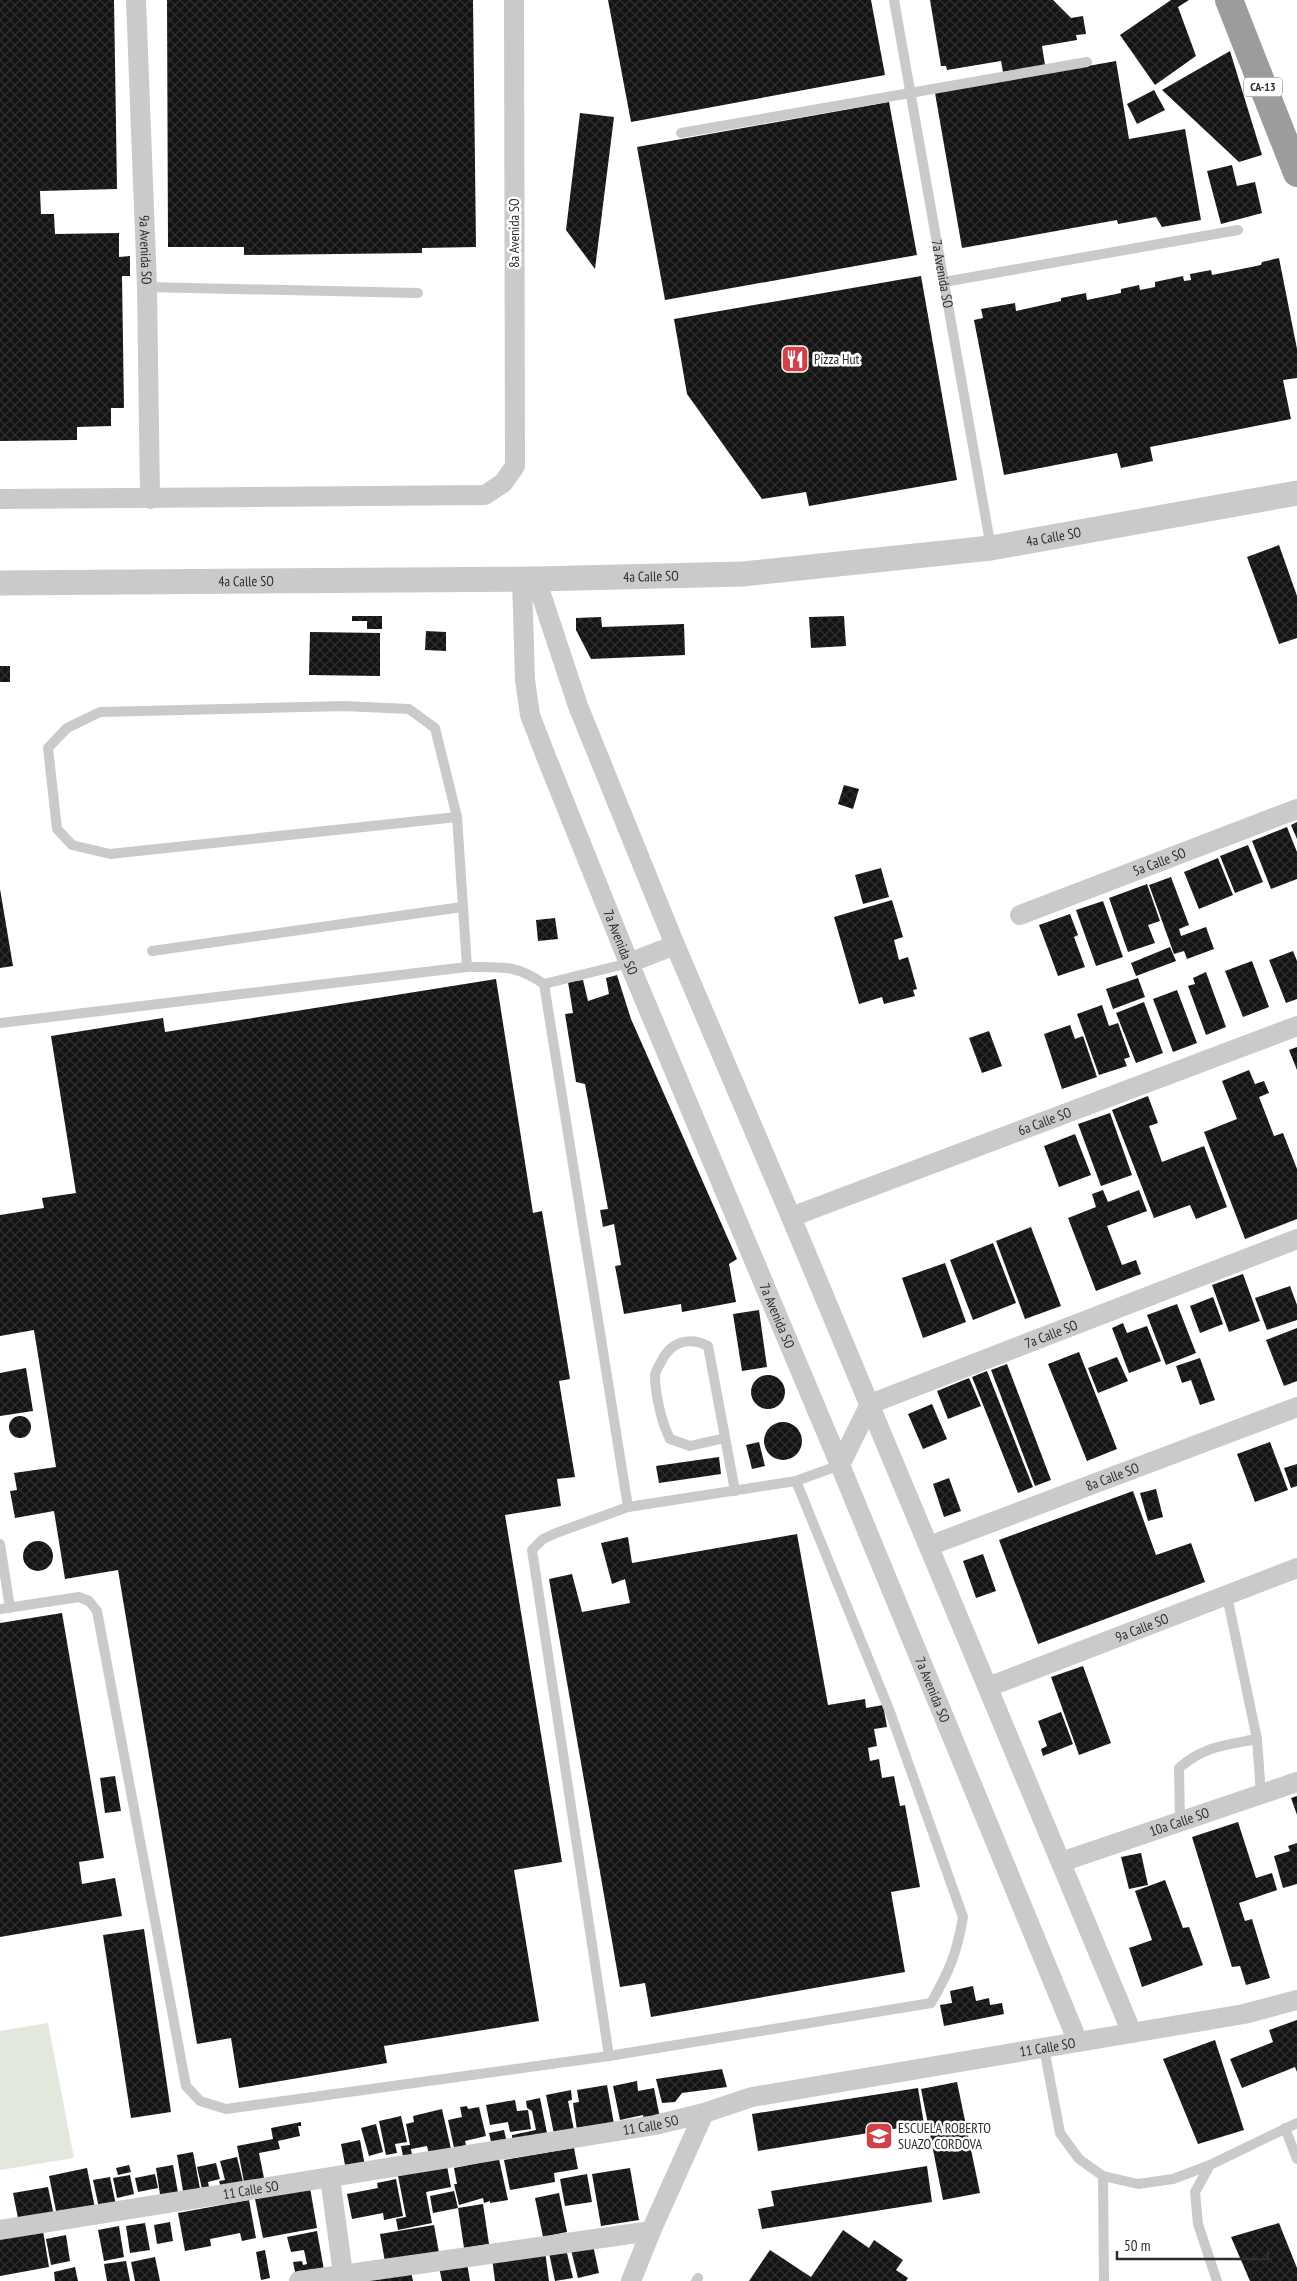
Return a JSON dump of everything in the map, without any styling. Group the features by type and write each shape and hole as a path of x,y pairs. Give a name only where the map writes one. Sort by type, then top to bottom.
{"highway":[{"name":"CA-13","path":"1229,0 1297,174"}],"street":[{"name":"9a Avenida SO","path":"136,0 147,287 150,498"},
{"name":"8a Avenida SO","path":"150,498 485,495 503,483 515,466 514,0"},
{"name":"4a Calle SO","path":"0,583 529,579 743,574 991,548 1297,493"},
{"path":"0,499 150,498"},
{"path":"529,579 578,706 675,945 870,1404 1132,2033"},
{"name":"7a Avenida SO","path":"529,579 525,680 530,715 629,963 840,1465 1078,2042"},
{"name":"5a Calle SO","path":"1020,915 1297,809"},
{"path":"629,963 675,945"},
{"name":"6a Calle SO","path":"791,1216 1297,1026"},
{"name":"7a Calle SO","path":"870,1404 1297,1239"},
{"path":"840,1465 870,1404"},
{"name":"8a Calle SO","path":"929,1546 1297,1407"},
{"name":"9a Calle SO","path":"988,1687 1297,1568"},
{"name":"10a Calle SO","path":"1061,1862 1297,1782"},
{"name":"11 Calle SO","path":"0,2230 655,2125 704,2113 752,2097 1244,2014 1297,2000"},
{"path":"631,2281 651,2231 704,2113"},
{"path":"330,2178 343,2278"},
{"path":"299,2281 343,2278 651,2231"}],"lane":[{"name":"7a Avenida SO","path":"894,0 991,548"},
{"path":"681,133 1087,62"},
{"path":"944,282 1238,230"},
{"path":"147,287 418,292"},
{"path":"457,817 110,854 72,845 57,829 48,748 67,728 100,712 344,706 409,709 434,728 457,817 467,967"},
{"path":"152,951 462,907"},
{"path":"544,984 629,963"},
{"path":"0,1023 467,967 506,967 526,972 544,984 628,1507"},
{"path":"725,1438 690,1446 670,1439 663,1426 655,1375 664,1354 680,1341 697,1340 708,1346 735,1491"},
{"path":"610,2056 532,1550 544,1539 556,1533 628,1507 796,1481 840,1465"},
{"path":"0,1544 5,1608 79,1597 89,1601 97,1611 186,2086 200,2101 226,2109 610,2056 930,2003 949,1972 959,1945 963,1917 890,1712 796,1481"},
{"path":"1227,1596 1257,1739 1261,1795"},
{"path":"1180,1822 1179,1768 1208,1748 1257,1739"},
{"path":"1044,2048 1060,2133 1079,2159 1104,2176 1138,2184 1173,2179 1210,2165 1297,2123"},
{"path":"1286,2128 1297,2159"},
{"path":"1210,2165 1195,2192 1198,2224 1217,2281"},
{"path":"1104,2176 1104,2281"}],"shaded area":[{"path":"48,2023 74,2158 0,2170 0,2031"}],"building":[{"path":"0,0 114,0 117,189 40,191 41,214 54,214 55,234 119,233 119,257 130,256 130,276 122,276 124,408 111,408 111,426 77,427 77,440 0,441"},
{"path":"167,0 473,0 476,247 422,248 422,253 244,255 244,247 168,247"},
{"path":"608,0 871,0 885,75 631,122"},
{"path":"930,0 1053,0 1071,18 1083,16 1086,34 1076,35 1077,40 1042,46 1045,65 1003,72 1001,61 947,70 946,66 941,66"},
{"path":"1171,0 1189,0 1178,7 1196,56 1155,85 1120,35"},
{"path":"1230,51 1262,155 1239,162 1162,90"},
{"path":"1116,61 1129,139 1185,129 1201,220 1162,227 1156,217 1118,224 1117,220 962,248 935,93"},
{"path":"1154,90 1165,110 1137,124 1127,104"},
{"path":"889,102 917,255 665,300 637,147"},
{"path":"580,113 614,117 595,269 566,230"},
{"path":"1232,165 1237,186 1255,182 1262,213 1221,224 1207,171"},
{"path":"1279,258 1297,349 1297,378 1283,380 1291,419 1150,447 1153,461 1121,468 1117,453 1004,475 974,320 983,318 981,309 1015,303 1016,311 1061,301 1061,298 1086,293 1087,300 1121,293 1121,289 1139,285 1140,290 1155,287 1155,282 1183,276 1184,281 1191,280 1190,274 1211,270 1212,275 1261,265 1262,262"},
{"path":"921,276 957,480 809,506 806,492 762,499 687,394 674,319"},
{"path":"1279,545 1297,596 1297,638 1279,644 1247,557"},
{"path":"352,616 382,616 382,629 367,629 367,621 352,621"},
{"path":"844,616 846,646 811,648 809,617"},
{"path":"601,617 602,627 684,624 685,655 591,659 576,630 576,618"},
{"path":"426,631 446,632 446,651 425,650"},
{"path":"310,632 380,633 380,676 309,675"},
{"path":"0,666 10,666 10,682 0,682"},
{"path":"844,785 859,789 853,809 838,804"},
{"path":"1297,822 1297,839 1291,825"},
{"path":"1287,827 1297,852 1297,879 1271,889 1252,841"},
{"path":"1248,845 1263,882 1235,893 1220,856"},
{"path":"1218,858 1233,895 1199,909 1184,872"},
{"path":"881,868 889,897 863,904 855,875"},
{"path":"1171,877 1189,925 1179,929 1181,936 1206,927 1214,949 1187,959 1184,951 1174,954 1149,885"},
{"path":"1147,884 1160,921 1148,925 1155,943 1128,952 1109,898"},
{"path":"0,889 13,966 0,968"},
{"path":"892,900 903,937 894,940 899,960 908,957 917,989 913,990 915,996 884,1004 882,997 859,1004 834,917"},
{"path":"1103,901 1123,957 1096,966 1076,910"},
{"path":"1070,914 1078,935 1074,937 1085,967 1058,976 1039,925"},
{"path":"555,918 558,939 538,941 536,920"},
{"path":"1170,947 1176,961 1136,976 1131,963"},
{"path":"1293,951 1297,961 1297,999 1286,1003 1269,960"},
{"path":"1252,961 1269,1007 1243,1017 1225,971"},
{"path":"1206,972 1226,1027 1206,1035 1188,986 1195,984 1193,978"},
{"path":"617,975 631,1019 737,1259 729,1264 736,1302 682,1312 681,1304 624,1314 615,1266 621,1265 614,1224 603,1227 600,1210 608,1209 585,1084 576,1082 565,1014 573,1013 568,982 583,980 588,1001 609,994 606,978"},
{"path":"1138,978 1145,997 1113,1009 1106,989"},
{"path":"496,979 533,1213 542,1211 570,1379 559,1381 575,1477 557,1479 561,1506 505,1515 562,1862 514,1870 539,2021 384,2046 387,2063 239,2088 231,2038 197,2044 118,1570 65,1579 54,1511 15,1518 10,1491 17,1490 14,1473 56,1467 34,1330 0,1336 0,1215 44,1208 42,1198 76,1193 51,1036 163,1018 165,1032"},
{"path":"1177,990 1197,1043 1173,1052 1153,999"},
{"path":"1144,1002 1163,1053 1136,1063 1116,1013"},
{"path":"1102,1005 1109,1026 1118,1023 1130,1057 1124,1059 1127,1066 1099,1075 1077,1014"},
{"path":"1070,1025 1075,1039 1083,1036 1097,1077 1062,1089 1044,1034"},
{"path":"989,1031 1002,1066 982,1073 969,1038"},
{"path":"1297,1047 1297,1070 1289,1050"},
{"path":"1249,1070 1255,1084 1264,1081 1269,1093 1259,1097 1274,1136 1283,1133 1297,1169 1297,1219 1245,1239 1204,1132 1237,1119 1222,1081"},
{"path":"1148,1096 1158,1123 1149,1126 1162,1162 1204,1146 1227,1207 1196,1219 1190,1205 1154,1218 1112,1110"},
{"path":"1110,1113 1132,1175 1101,1186 1078,1124"},
{"path":"1075,1134 1091,1175 1059,1187 1044,1146"},
{"path":"1103,1190 1108,1202 1139,1190 1147,1211 1107,1226 1122,1265 1136,1260 1141,1274 1096,1291 1068,1218 1096,1207 1092,1194"},
{"path":"1031,1227 1061,1306 1025,1319 996,1241"},
{"path":"993,1243 1016,1303 973,1320 950,1260"},
{"path":"945,1263 966,1322 923,1338 902,1278"},
{"path":"1243,1274 1260,1321 1229,1332 1212,1285"},
{"path":"1290,1286 1297,1305 1297,1320 1267,1330 1255,1298"},
{"path":"1213,1297 1223,1324 1200,1333 1190,1306"},
{"path":"1177,1304 1196,1353 1166,1365 1147,1315"},
{"path":"759,1310 767,1367 742,1371 733,1314"},
{"path":"1123,1323 1127,1333 1147,1326 1161,1361 1129,1373 1112,1328"},
{"path":"1297,1328 1297,1381 1284,1386 1266,1340"},
{"path":"1079,1352 1117,1449 1087,1461 1048,1364"},
{"path":"1117,1357 1128,1381 1098,1393 1088,1368"},
{"path":"1200,1358 1215,1400 1200,1405 1191,1380 1182,1383 1176,1366"},
{"path":"1007,1364 1051,1480 1035,1486 991,1370"},
{"path":"26,1368 33,1411 0,1416 0,1373"},
{"path":"987,1371 1033,1487 1018,1493 972,1377"},
{"path":"768,1375 775,1376 780,1380 784,1385 784,1399 780,1404 775,1408 768,1409 761,1408 756,1404 752,1399 751,1392 752,1385 756,1380 761,1376"},
{"path":"969,1378 981,1406 948,1419 937,1391"},
{"path":"932,1404 947,1439 923,1449 908,1414"},
{"path":"20,1416 28,1419 31,1427 28,1435 20,1438 12,1435 9,1427 12,1419"},
{"path":"783,1422 790,1423 796,1428 801,1434 801,1448 796,1454 790,1459 783,1460 776,1459 770,1454 765,1448 764,1441 765,1434 770,1428 776,1423"},
{"path":"759,1442 765,1466 752,1469 746,1445"},
{"path":"1270,1442 1288,1490 1255,1502 1237,1454"},
{"path":"719,1457 721,1474 659,1483 656,1466"},
{"path":"1297,1464 1297,1486 1291,1488 1284,1468"},
{"path":"949,1478 961,1511 944,1517 933,1484"},
{"path":"1156,1489 1163,1517 1148,1521 1140,1493"},
{"path":"1133,1491 1156,1555 1191,1543 1205,1582 1038,1644 999,1540"},
{"path":"797,1534 828,1705 865,1699 866,1708 883,1705 887,1727 874,1729 877,1746 868,1748 870,1761 879,1759 882,1778 894,1776 900,1806 905,1805 920,1887 891,1892 905,1972 651,2017 645,1983 620,1987 549,1579 572,1574 582,1612 630,1603 625,1579 612,1584 601,1543 628,1537 632,1563"},
{"path":"38,1541 48,1546 53,1556 48,1566 38,1571 28,1566 23,1556 28,1546"},
{"path":"983,1554 996,1591 976,1598 963,1561"},
{"path":"62,1613 104,1858 79,1862 82,1884 115,1878 122,1916 0,1937 0,1623"},
{"path":"1083,1666 1111,1743 1079,1755 1051,1677"},
{"path":"1061,1712 1073,1744 1043,1756 1041,1749 1047,1746 1038,1721"},
{"path":"115,1776 121,1811 105,1813 100,1778"},
{"path":"1297,1796 1297,1815 1291,1798"},
{"path":"1238,1822 1256,1878 1272,1873 1277,1890 1239,1903 1245,1921 1252,1919 1270,1978 1246,1985 1240,1966 1232,1967 1192,1837"},
{"path":"1297,1843 1297,1884 1283,1888 1274,1856 1290,1851 1288,1846"},
{"path":"1141,1853 1148,1885 1129,1889 1121,1857"},
{"path":"1165,1880 1183,1928 1189,1927 1203,1965 1142,1987 1129,1948 1152,1940 1135,1891"},
{"path":"144,1929 171,2112 131,2118 103,1935"},
{"path":"973,1986 976,2001 989,1998 990,2005 1002,2003 1004,2014 944,2026 940,2005 952,2003 950,1991"},
{"path":"1297,2020 1297,2072 1295,2067 1242,2088 1230,2059 1273,2042 1269,2030"},
{"path":"1215,2040 1244,2130 1198,2144 1163,2059"},
{"path":"722,2069 727,2087 682,2093 675,2102 662,2103 656,2079"},
{"path":"637,2081 638,2091 654,2088 660,2118 644,2121 643,2115 620,2120 613,2086"},
{"path":"957,2082 980,2193 943,2200 921,2089"},
{"path":"607,2085 614,2124 577,2130 573,2103 579,2102 577,2090"},
{"path":"918,2088 924,2124 758,2151 752,2114"},
{"path":"571,2090 572,2100 568,2101 574,2130 554,2134 546,2095"},
{"path":"540,2098 547,2133 512,2139 512,2135 536,2130 532,2111 527,2108 526,2101"},
{"path":"515,2100 517,2111 528,2110 531,2129 510,2132 508,2122 490,2125 486,2105"},
{"path":"467,2106 468,2109 479,2107 486,2136 465,2141 466,2145 454,2148 448,2120 462,2117 460,2107"},
{"path":"442,2109 451,2149 429,2154 427,2146 411,2149 412,2155 403,2156 401,2146 410,2145 406,2124 414,2122 413,2116"},
{"path":"401,2116 407,2142 395,2144 397,2153 386,2155 379,2121"},
{"path":"301,2122 301,2126 298,2126 300,2136 278,2141 280,2149 259,2153 265,2183 245,2187 237,2146 273,2139 271,2128"},
{"path":"376,2124 383,2152 369,2156 361,2128"},
{"path":"504,2130 507,2143 492,2146 489,2133"},
{"path":"360,2140 365,2166 346,2170 341,2144"},
{"path":"574,2148 578,2169 554,2173 555,2182 510,2190 504,2160"},
{"path":"193,2152 201,2194 184,2197 177,2155"},
{"path":"237,2157 244,2186 222,2191 219,2181 225,2180 220,2161"},
{"path":"499,2159 508,2200 484,2203 483,2198 459,2205 454,2184 457,2184 454,2168"},
{"path":"216,2163 220,2179 208,2182 210,2192 203,2193 197,2167"},
{"path":"129,2165 131,2172 118,2175 116,2168"},
{"path":"173,2165 179,2198 161,2201 156,2168"},
{"path":"447,2166 451,2187 426,2192 432,2223 398,2230 396,2219 406,2217 398,2176"},
{"path":"927,2166 932,2202 762,2229 758,2209 774,2206 771,2191"},
{"path":"87,2168 95,2208 57,2216 49,2176"},
{"path":"630,2168 639,2220 601,2226 592,2174"},
{"path":"155,2174 158,2188 138,2192 135,2178"},
{"path":"587,2174 592,2202 565,2206 560,2179"},
{"path":"130,2175 134,2194 117,2198 113,2178"},
{"path":"110,2177 116,2205 99,2208 93,2180"},
{"path":"396,2179 403,2216 384,2220 383,2213 352,2219 347,2194 378,2188 377,2183"},
{"path":"48,2187 54,2216 19,2223 13,2193"},
{"path":"310,2188 317,2228 263,2238 255,2199"},
{"path":"454,2191 458,2208 433,2213 430,2196"},
{"path":"559,2193 567,2232 543,2237 535,2198"},
{"path":"249,2200 256,2238 242,2241 240,2233 210,2239 211,2246 185,2251 178,2213"},
{"path":"483,2204 489,2244 464,2248 458,2208"},
{"path":"170,2222 173,2241 157,2244 154,2225"},
{"path":"145,2223 150,2250 130,2253 126,2226"},
{"path":"1279,2223 1297,2268 1297,2281 1250,2281 1231,2237"},
{"path":"434,2225 439,2253 385,2262 380,2234"},
{"path":"119,2226 124,2257 104,2261 98,2230"},
{"path":"843,2230 869,2248 874,2240 903,2260 896,2270 908,2278 906,2281 749,2281 770,2250 811,2277"},
{"path":"43,2231 49,2267 0,2276 0,2239"},
{"path":"317,2231 324,2270 296,2276 293,2262 302,2261 303,2265 307,2264 304,2250 291,2252 287,2237"},
{"path":"66,2235 70,2261 51,2265 46,2239"},
{"path":"593,2245 599,2273 578,2278 571,2250"},
{"path":"566,2249 573,2278 555,2281 549,2253"},
{"path":"265,2250 270,2278 261,2280 256,2252"},
{"path":"545,2251 549,2281 495,2281 492,2258"},
{"path":"155,2257 160,2281 135,2281 131,2262"},
{"path":"126,2261 130,2281 107,2281 104,2264"},
{"path":"467,2263 470,2281 442,2281 439,2267"},
{"path":"75,2267 78,2281 55,2281 54,2272"},
{"path":"411,2272 413,2281 363,2281"}],"place":[{"name":"Pizza Hut","path":"795,359"},
{"name":"ESCUELA ROBERTO SUAZO CORDOVA","path":"879,2136"}]}
